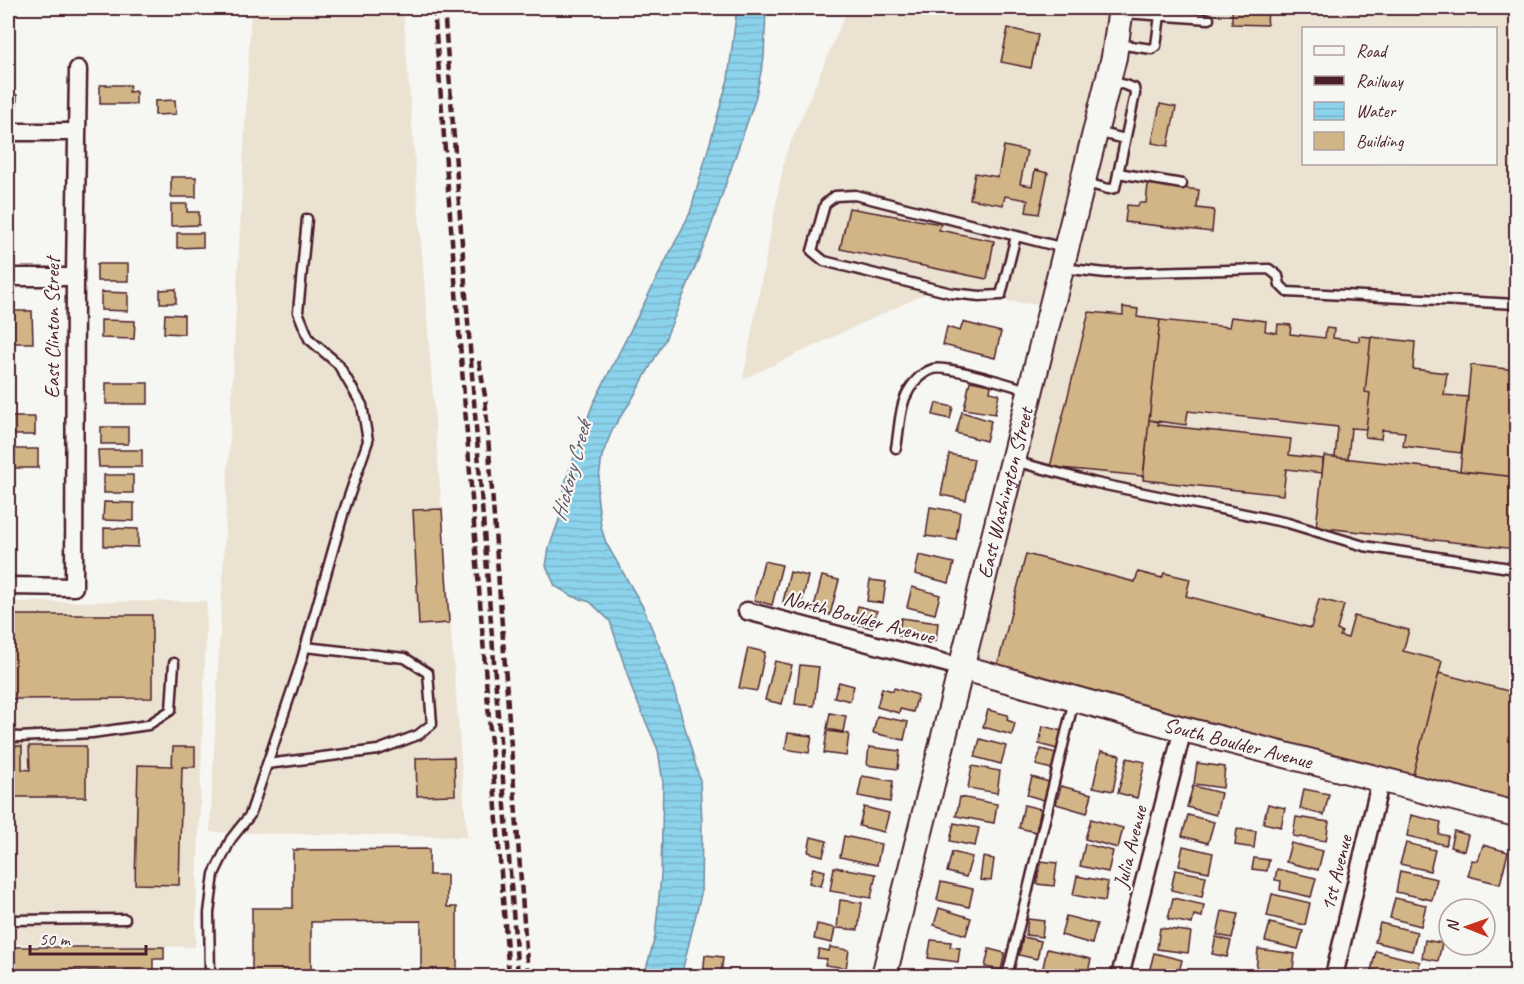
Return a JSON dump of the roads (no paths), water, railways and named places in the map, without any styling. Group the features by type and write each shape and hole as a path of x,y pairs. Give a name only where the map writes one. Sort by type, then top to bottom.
{"street":[{"name":"East Washington Street","path":"884,976 1083,182 1116,43 1121,10"},
{"name":"East Clinton Street","path":"8,586 74,587 78,69"},
{"path":"8,132 76,132"},
{"path":"8,277 75,277"},
{"name":"North Boulder Avenue","path":"747,611 960,667"},
{"name":"South Boulder Avenue","path":"960,667 1183,729 1516,814"},
{"name":"Julia Avenue","path":"1120,976 1183,729"},
{"name":"1st Avenue","path":"1334,976 1381,779"}],"lane":[{"path":"1121,10 1209,19"},
{"path":"1116,43 1152,49 1156,46 1160,15"},
{"path":"1083,182 1108,189 1115,188 1135,94 1134,88 1108,79"},
{"path":"1095,132 1125,139"},
{"path":"1118,173 1182,184"},
{"path":"1016,236 1001,295 980,296 951,292 824,261 812,250 825,204 835,196 855,195 1016,236 1064,258 1106,273 1269,269 1278,276 1280,285 1287,292 1516,304"},
{"path":"210,976 209,913 214,874 231,839 250,815 305,647 344,511 368,441 362,405 338,364 309,339 298,312 307,219"},
{"path":"896,448 905,399 915,381 935,368 1031,391"},
{"path":"1013,461 1096,483 1288,523 1364,546 1516,569"},
{"path":"267,764 378,750 418,735 432,724 428,673 419,665 405,658 305,647"},
{"path":"8,736 92,734 148,725 171,710 174,663"},
{"path":"1007,976 1074,699"},
{"path":"8,920 124,919"}],"water":[{"name":"Hickory Creek","path":"737,8 766,8 764,58 755,100 707,238 665,340 613,428 602,456 597,494 601,527 606,543 643,607 667,665 700,780 701,894 681,976 644,976 655,937 661,876 663,783 658,750 633,692 610,621 590,602 572,596 555,586 546,566 549,548 561,514 565,483 592,406 690,213 728,79"}],"railway":[{"path":"434,8 509,976"},
{"path":"444,8 518,976"},
{"path":"479,361 485,396 528,976"}]}
